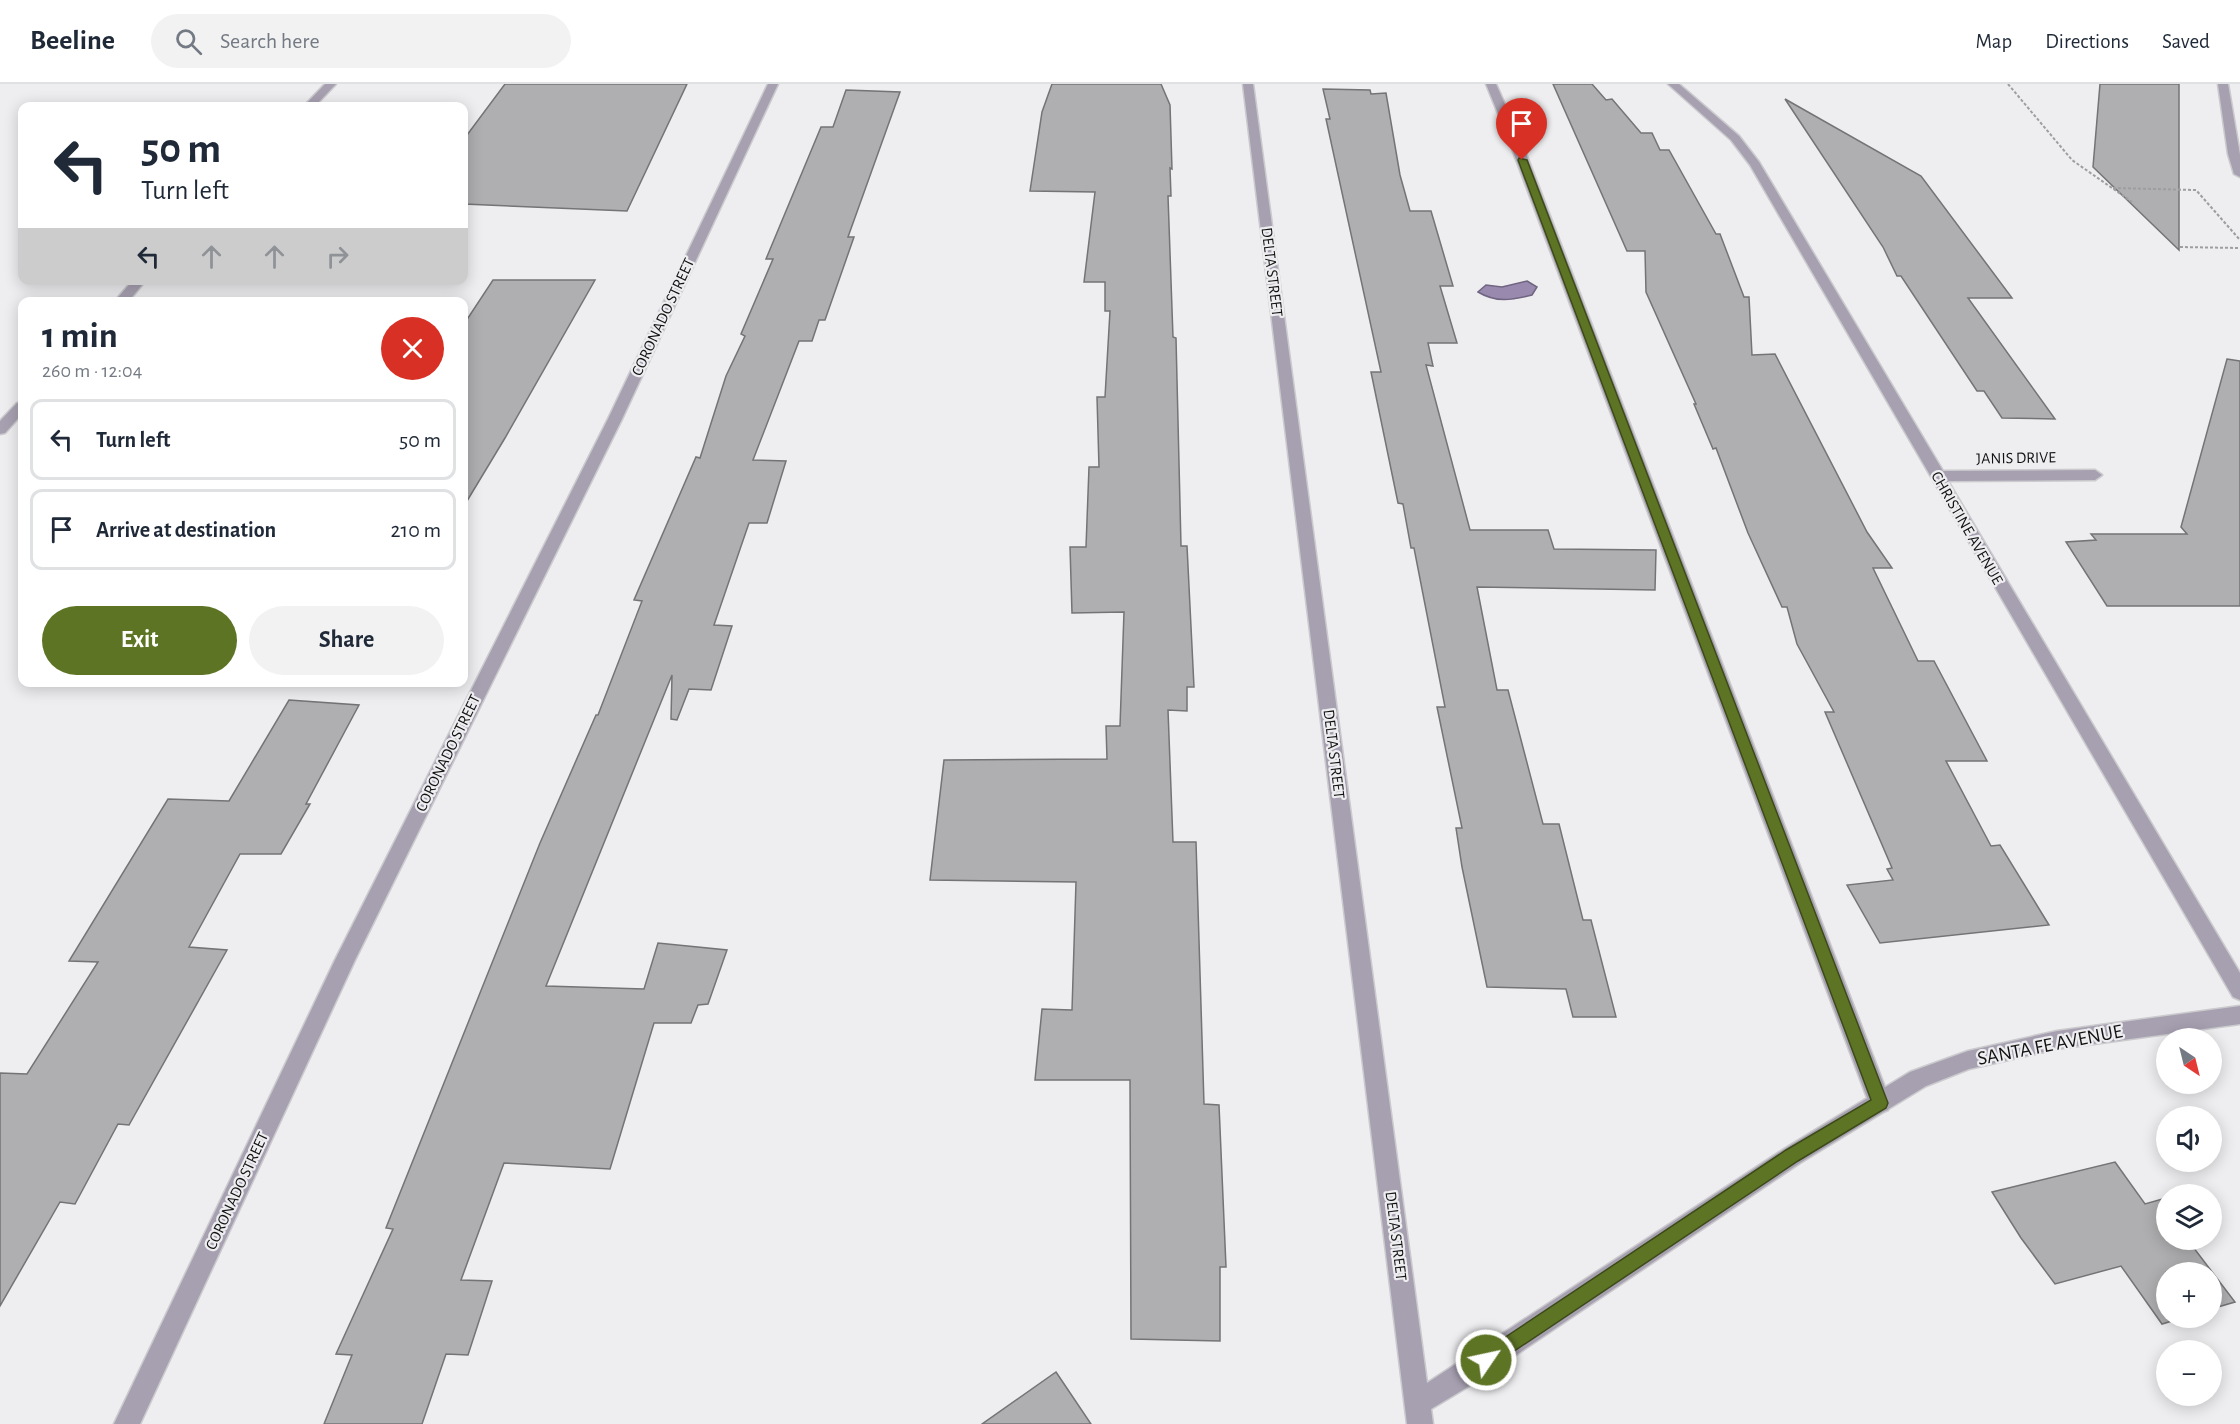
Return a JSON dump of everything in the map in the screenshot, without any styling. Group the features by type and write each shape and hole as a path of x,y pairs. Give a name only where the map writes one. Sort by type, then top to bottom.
{"street":[{"path":"313,102 331,84"},
{"name":"CORONADO STREET","path":"127,1424 345,960 615,419 773,84"},
{"name":"DELTA STREET","path":"1248,84 1418,1413"},
{"path":"1491,84 1514,138 1880,1103"},
{"name":"CHRISTINE AVENUE","path":"1673,84 1722,125 1751,158 2240,991"},
{"path":"2223,84 2234,154 2240,174"},
{"path":"125,297 135,285"},
{"path":"0,430 18,410"},
{"name":"JANIS DRIVE","path":"1937,476 2095,475"},
{"name":"SANTA FE AVENUE","path":"1418,1413 1467,1373 1792,1156 1918,1079 1968,1060 2057,1040 2240,1015"}],"path":[{"path":"2008,84 2072,160 2132,202"},
{"path":"2113,188 2196,190 2240,240"},
{"path":"2180,247 2240,248"}],"shaded area":[{"path":"1527,281 1537,287 1532,295 1504,300 1491,298 1478,292 1486,285 1502,287"}],"building":[{"path":"505,84 687,84 627,211 468,204 468,134"},
{"path":"1052,84 1161,84 1170,105 1172,169 1170,168 1171,196 1168,196 1173,337 1176,338 1181,546 1187,546 1194,687 1187,687 1187,711 1168,710 1173,842 1196,842 1204,1104 1219,1105 1226,1267 1220,1267 1220,1341 1131,1339 1130,1080 1035,1080 1042,1009 1072,1010 1076,882 930,880 944,760 1107,759 1106,726 1120,726 1124,612 1072,613 1070,547 1086,547 1089,467 1099,467 1097,397 1105,397 1110,311 1105,311 1105,282 1084,282 1095,192 1030,191 1042,112"},
{"path":"1553,84 1592,84 1606,100 1612,99 1641,133 1652,133 1660,150 1669,150 1716,234 1720,234 1744,297 1749,297 1752,355 1775,354 1867,532 1892,568 1873,568 1918,661 1934,661 1987,761 1946,761 1991,846 2000,845 2049,925 1880,943 1847,885 1893,880 1887,869 1892,868 1825,712 1834,712 1797,644 1787,607 1782,607 1748,533 1716,448 1713,449 1694,404 1696,404 1646,292 1645,251 1627,251"},
{"path":"2100,84 2179,84 2179,250 2093,167"},
{"path":"1323,89 1370,90 1371,94 1386,93 1400,175 1410,211 1431,211 1453,286 1440,286 1457,343 1428,343 1433,366 1426,365 1470,530 1548,530 1554,549 1656,550 1655,590 1477,587 1497,690 1508,690 1543,824 1559,824 1583,920 1591,920 1616,1017 1573,1017 1566,989 1487,987 1462,867 1456,828 1462,828 1437,707 1445,707 1414,548 1411,548 1403,504 1398,503 1371,372 1381,372 1326,119 1330,119"},
{"path":"846,90 900,92 848,237 854,237 825,320 819,320 812,341 799,341 753,460 786,461 767,523 749,523 714,625 732,626 711,690 689,689 677,720 671,719 672,675 546,986 644,989 658,943 727,950 708,1004 698,1005 691,1023 654,1023 610,1169 504,1163 461,1280 492,1281 468,1355 446,1354 422,1424 324,1424 352,1355 336,1354 393,1229 386,1228 540,843 596,715 598,715 642,601 634,600 696,457 700,458 726,376 745,336 741,334 773,259 766,259 821,127 833,127"},
{"path":"1785,99 1921,176 2012,298 1968,298 2055,419 2002,418 1984,391 1977,391 1901,276 1897,276 1883,247"},
{"path":"493,280 595,280 468,499 468,318"},
{"path":"2227,359 2240,361 2240,606 2107,606 2066,542 2096,540 2091,534 2187,534 2181,527"},
{"path":"289,700 359,705 306,804 310,804 281,854 240,854 189,947 227,950 129,1125 118,1124 75,1204 60,1202 0,1306 0,1073 27,1074 98,962 69,961 168,799 229,801"},
{"path":"2115,1162 2145,1204 2156,1201 2156,1250 2195,1250 2205,1262 2156,1262 2156,1316 2121,1266 2055,1284 2021,1238 1992,1192"},
{"path":"2222,1285 2235,1302 2222,1306"},
{"path":"1056,1372 1091,1424 982,1424"}],"route":[{"path":"1486,1360 1792,1156 1880,1103 1522,160"}]}
